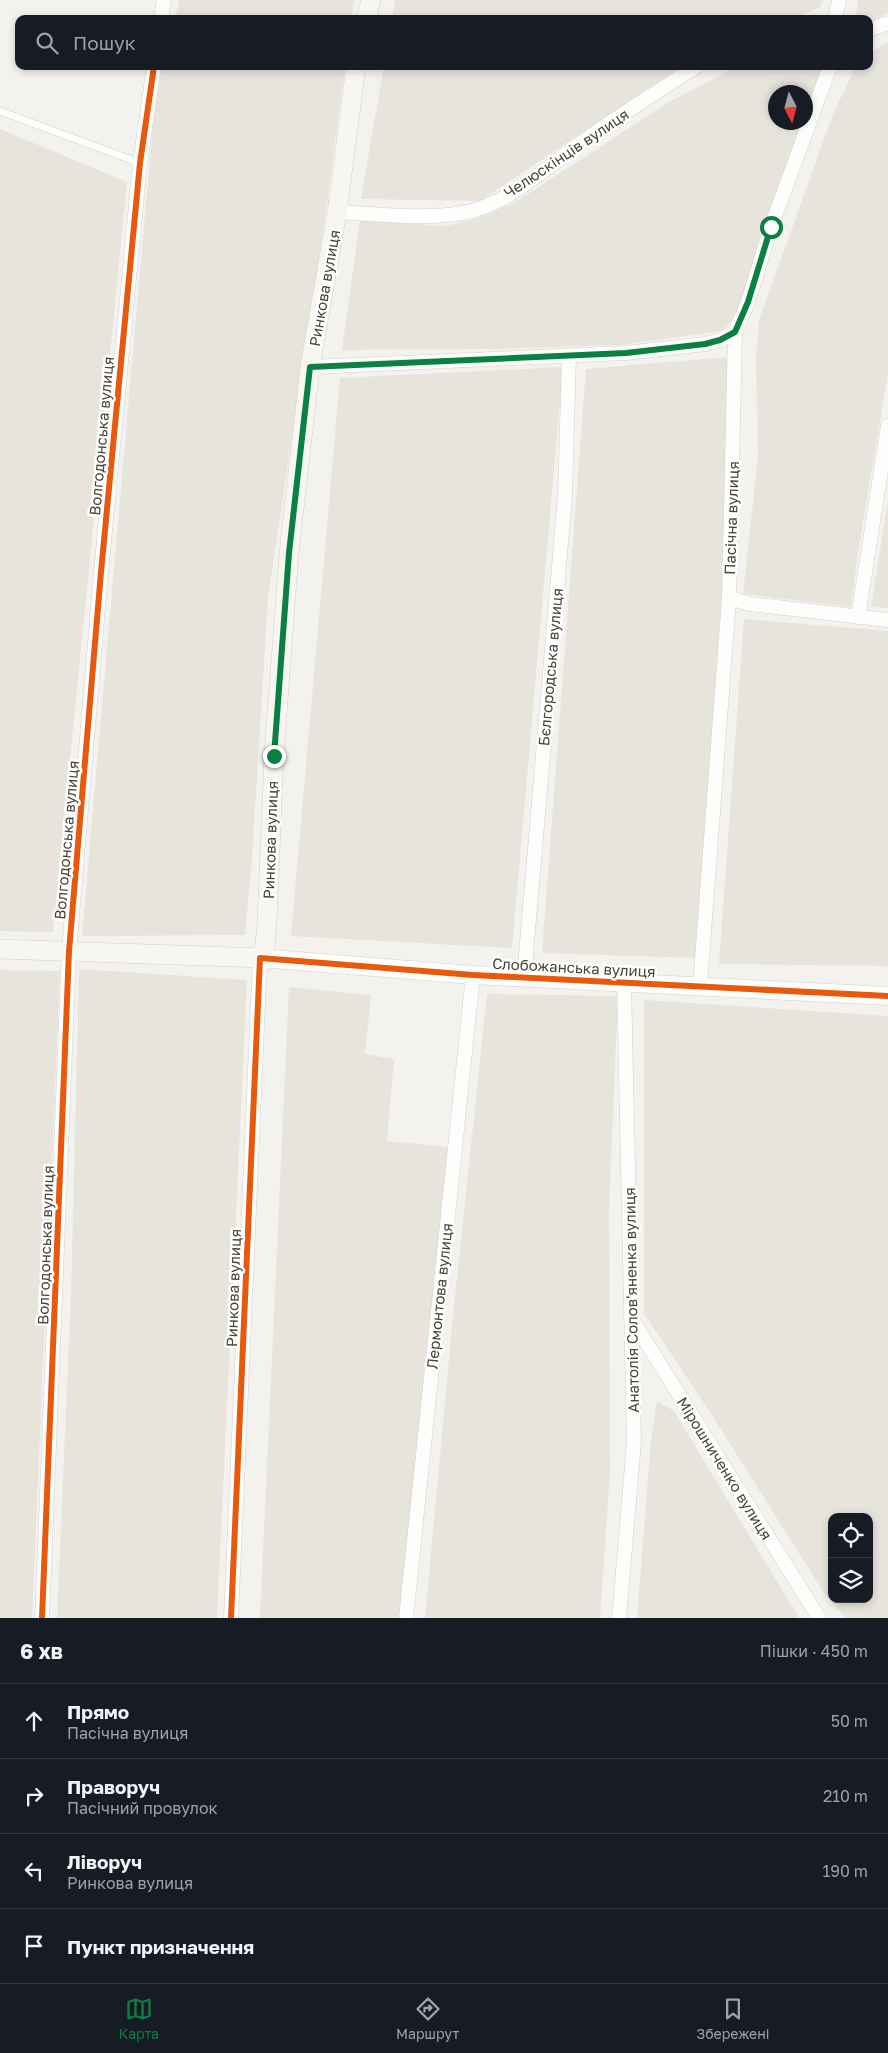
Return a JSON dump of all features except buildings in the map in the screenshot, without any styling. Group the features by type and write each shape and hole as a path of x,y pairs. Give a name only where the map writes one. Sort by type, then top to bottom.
{"main road":[{"path":"367,15 371,0"},
{"name":"Ринкова вулиця","path":"260,958 265,945 267,923 274,756 289,553 310,367 337,212 355,70"},
{"name":"Слобожанська вулиця","path":"0,949 260,958"}],"street":[{"path":"162,15 164,0"},
{"path":"836,15 839,0"},
{"path":"873,29 888,23"},
{"name":"Волгодонська вулиця","path":"42,1618 69,951 101,572 140,163 153,70"},
{"name":"Челюскінців вулиця","path":"337,212 423,217 464,213 490,204 527,182 583,141 691,70"},
{"name":"Пасічна вулиця","path":"700,986 729,598 735,332 748,302 771,227 829,70"},
{"path":"310,367 626,353 696,345 720,340 735,332"},
{"name":"Бєлгородська вулиця","path":"524,978 565,496 569,356"},
{"path":"858,617 888,426"},
{"path":"729,598 750,604 888,620"},
{"name":"Слобожанська вулиця","path":"260,958 473,975 888,996"},
{"name":"Ринкова вулиця","path":"232,1618 260,958"},
{"name":"Лермонтова вулиця","path":"406,1618 473,975"},
{"name":"Анатолія Солов'яненка вулиця","path":"619,1618 634,1442 624,982"},
{"name":"Мірошниченко вулиця","path":"630,1317 819,1618"}],"lane":[{"path":"0,111 140,163"}],"shaded area":[{"path":"179,0 354,0 352,15 176,15"},
{"path":"395,0 823,0 821,7 802,15 393,15"},
{"path":"858,0 888,0 888,13 873,20 873,15 856,15"},
{"path":"888,41 888,374 858,552 851,607 743,594 758,456 756,360 759,320 833,114 854,70 873,70 873,51"},
{"path":"162,70 344,70 324,224 268,597 252,858 245,935 82,936 155,99"},
{"path":"383,70 676,70 480,201 361,199"},
{"path":"731,70 822,70 813,99 813,85 768,85 768,130 802,130 736,318 721,331 620,345 495,349 342,350 360,220 445,226 472,220 514,203 669,102"},
{"path":"0,129 127,182 53,932 0,931"},
{"path":"729,357 726,542 697,958 542,953 586,369"},
{"path":"563,367 512,948 291,936 340,378"},
{"path":"888,500 888,608 871,607"},
{"path":"744,619 888,631 888,966 719,964"},
{"path":"79,969 247,980 217,1618 57,1618 71,1295"},
{"path":"0,970 60,971 32,1618 0,1618"},
{"path":"289,987 371,995 365,1054 394,1059 387,1141 448,1147 400,1618 260,1618"},
{"path":"487,994 618,996 609,1208 610,1471 600,1618 425,1618 453,1316"},
{"path":"644,1000 888,1016 888,1618 846,1618 833,1603 873,1603 873,1513 828,1513 828,1598 710,1412 644,1314"},
{"path":"657,1401 674,1411 799,1618 637,1618 651,1440"}],"cycle path":[{"path":"42,1618 69,951 101,572 140,163 153,70"},
{"path":"231,1618 260,958 473,975 888,996"}],"route":[{"path":"274,756 289,553 310,367 626,353 670,349 720,340 735,332 748,302 771,227"}]}
